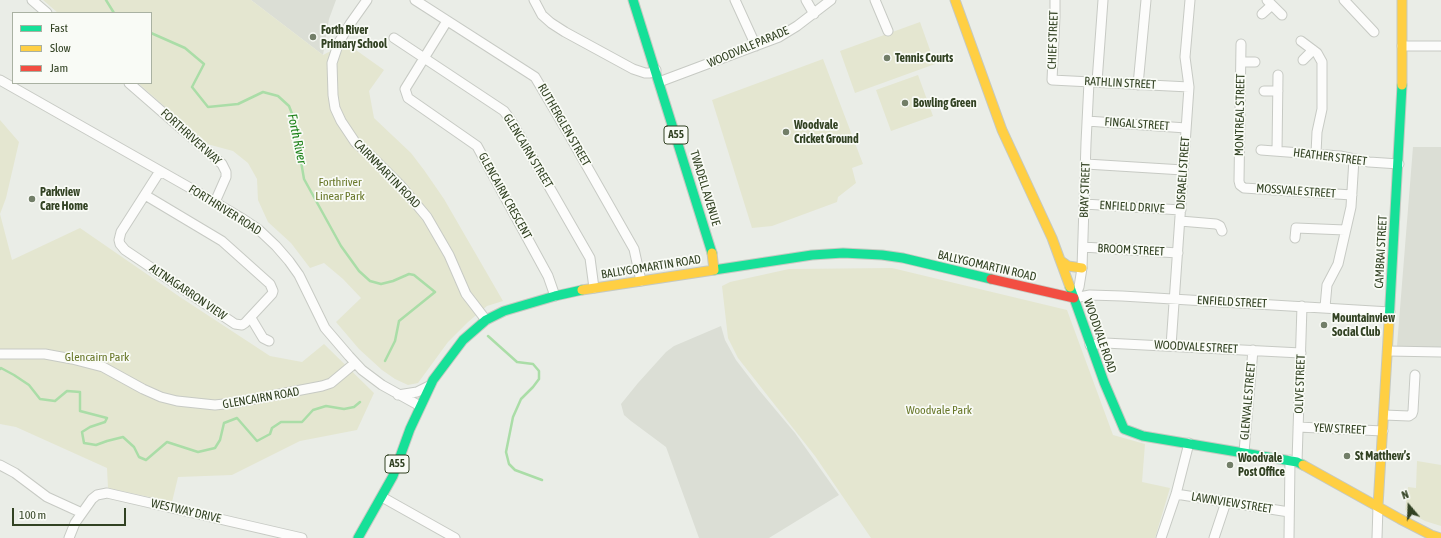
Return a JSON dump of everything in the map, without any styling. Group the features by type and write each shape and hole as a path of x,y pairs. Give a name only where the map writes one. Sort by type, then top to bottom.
{"main road":[{"name":"TWADELL AVENUE","path":"633,0 712,250 714,270"},
{"name":"WOODVALE ROAD","path":"955,0 1002,130 1042,216 1061,262 1090,345 1124,429 1132,433 1294,461 1378,506 1424,535 1440,538"},
{"name":"CAMBRAI STREET","path":"1378,506 1402,103 1402,0"},
{"name":"BALLYGOMARTIN ROAD","path":"358,538 393,476 420,406 430,386 446,361 463,340 486,320 504,311 554,296 594,288 812,255 843,253 882,255 903,258 1074,298"},
{"path":"1061,262 1068,266 1082,268"}],"street":[{"path":"32,0 46,12"},
{"name":"CAIRNMARTIN ROAD","path":"367,0 339,42 332,63 335,108 341,122 355,142 401,186 427,217 444,244 466,294 486,320"},
{"name":"RUTHERGLEN STREET","path":"415,0 535,77 634,249 641,281"},
{"path":"534,0 542,15 565,32 644,73 650,73 656,70"},
{"path":"735,0 756,46"},
{"path":"806,0 814,14"},
{"name":"WOODVALE PARADE","path":"659,82 779,37 814,14 831,0"},
{"path":"875,0 888,32"},
{"name":"CHIEF STREET","path":"1052,80 1056,17 1055,0"},
{"name":"BRAY STREET","path":"1074,298 1079,286 1082,268 1087,121 1103,0"},
{"path":"1138,85 1146,0"},
{"name":"DISRAELI STREET","path":"1171,346 1189,88 1185,56 1190,0"},
{"path":"1344,0 1364,15 1374,32"},
{"path":"1262,14 1270,2 1282,15"},
{"name":"GLENCAIRN CRESCENT","path":"447,20 405,89 408,98 477,146 548,276 554,296"},
{"name":"GLENCAIRN STREET","path":"394,38 504,111 512,122 590,258 594,288"},
{"path":"1301,41 1313,50 1320,58 1322,70 1322,109 1317,132 1316,154"},
{"name":"MONTREAL STREET","path":"1240,185 1241,44"},
{"path":"1402,46 1441,46"},
{"path":"1303,60 1313,50"},
{"path":"1241,62 1255,62"},
{"path":"1277,151 1278,75"},
{"name":"FORTHRIVER ROAD","path":"0,80 215,202 258,229 276,246 299,275 325,328 332,338 355,363 382,385 420,406"},
{"name":"RATHLIN STREET","path":"1052,80 1189,88"},
{"name":"FORTHRIVER WAY","path":"130,84 222,164 226,177 215,202"},
{"path":"1264,91 1278,91"},
{"name":"FINGAL STREET","path":"1087,121 1186,128"},
{"name":"HEATHER STREET","path":"1261,150 1340,156 1369,162 1399,164"},
{"path":"1325,307 1327,285 1338,264 1351,207 1354,158"},
{"path":"1086,164 1183,170"},
{"path":"160,171 145,195 222,241 270,284 273,291 272,294 250,318 263,338 270,341"},
{"name":"MOSSVALE STREET","path":"1240,185 1244,188 1352,195"},
{"name":"ALTNAGARRON VIEW","path":"145,195 119,236 120,244 125,250 235,324 242,325 250,318"},
{"name":"ENFIELD DRIVE","path":"1084,204 1181,210"},
{"path":"1180,221 1216,224 1220,226 1222,231"},
{"path":"1295,238 1296,228 1345,230"},
{"name":"BROOM STREET","path":"1083,247 1178,253"},
{"name":"ENFIELD STREET","path":"1074,298 1090,294 1390,312"},
{"name":"OLIVE STREET","path":"1289,538 1289,512 1298,427 1302,306"},
{"name":"WOODVALE STREET","path":"1090,345 1105,343 1301,353"},
{"name":"GLENVALE STREET","path":"1244,452 1253,350"},
{"path":"1388,351 1441,352"},
{"name":"GLENCAIRN ROAD","path":"0,354 45,354 103,367 161,397 177,401 215,405 233,404 322,386 331,383 355,363"},
{"path":"1384,415 1410,416 1412,414 1415,375"},
{"path":"398,395 417,392 430,386"},
{"name":"YEW STREET","path":"1298,427 1383,432"},
{"path":"1161,538 1176,494 1190,443"},
{"path":"0,465 15,473 47,497 82,513"},
{"name":"WESTWAY DRIVE","path":"69,538 73,527 95,496 107,493 302,538"},
{"name":"LAWNVIEW STREET","path":"1176,494 1289,512"},
{"path":"382,497 455,538"},
{"path":"1214,538 1226,502"},
{"path":"1377,538 1378,506"}],"shaded area":[{"name":"Forth River Primary School","path":"251,0 336,0 329,19 323,55"},
{"path":"1413,147 1441,147 1441,348 1397,346"},
{"path":"721,326 725,340 736,360 795,433 839,495 769,538 699,538 666,447 624,415 621,404 666,352 674,346"}],"green space":[{"name":"Forthriver Linear Park","path":"43,0 251,0 323,55 346,43 384,70 369,91 374,118 411,153 424,170 444,199 503,301 487,306 468,322 448,342 418,383 408,385 395,379 382,370 359,349 336,322 361,298 343,279 324,263 310,268 291,243 268,222 258,200 257,179 248,163 233,151 207,144 139,84 152,84 152,12 57,12"},
{"name":"Tennis Courts","path":"920,22 935,64 855,93 840,51"},
{"name":"Woodvale Cricket Ground","path":"823,59 863,164 852,168 856,183 838,197 837,202 772,226 752,228 712,100"},
{"name":"Bowling Green","path":"918,75 933,116 891,131 876,90"},
{"path":"0,120 19,142 6,198 0,214"},
{"name":"Glencairn Park","path":"0,214 12,260 80,228 180,297 270,356 302,362 324,344 374,393 357,430 300,441 232,475 178,477 172,502 108,488 107,468 16,427 0,424"},
{"name":"Woodvale Park","path":"892,268 1067,310 1113,435 1145,444 1142,482 1170,488 1155,538 871,538 815,456 738,358 728,338 722,286 730,282 789,269"},
{"path":"1417,461 1441,465 1441,526 1425,521 1405,510 1408,487 1416,488"}],"waterway":[{"name":"Forth River","path":"106,0 113,12"},
{"name":"Forth River","path":"152,33 185,48 204,64 192,87 208,107 238,104 263,92 278,96 289,106 296,124 304,179 341,246 359,271 370,281 381,284 393,281 409,274 414,275 435,292 399,321 395,341 385,361"},
{"name":"Forth River","path":"488,336 517,362 533,364 539,371 539,379 521,399 513,417 506,452 509,464 515,470 542,480"},
{"path":"0,369 1,368 14,375 29,385 40,399 55,401 67,391 80,392 80,411 107,418 105,422 90,427 82,432 84,443 96,445 123,437 134,447 139,457 146,460 167,442 198,452 215,448 220,440 224,423 237,418 257,441 270,434 272,428 281,422 302,422 313,410 326,406 344,409 354,407 360,402"}],"traffic: fast":[{"path":"633,0 712,253"},
{"path":"1389,322 1402,85"},
{"path":"714,270 812,255 843,253 882,255 903,258 991,279"},
{"path":"1070,287 1104,382 1124,429 1143,436 1297,462 1303,465"},
{"path":"358,538 393,476 410,429 433,380 463,340 486,320 504,311 555,296 582,290"}],"traffic: slow":[{"path":"955,0 1002,130 1052,238 1070,287"},
{"path":"1402,0 1402,85"},
{"path":"582,290 714,270 712,253"},
{"path":"1061,261 1068,266 1082,268"},
{"path":"1378,506 1389,322"},
{"path":"1303,465 1400,519 1440,538"}],"traffic: jam":[{"path":"991,279 1074,298"}],"place":[{"name":"Forth River Primary School","path":"313,37"},
{"name":"Tennis Courts","path":"887,58"},
{"name":"Bowling Green","path":"905,103"},
{"name":"Woodvale Cricket Ground","path":"786,132"},
{"name":"Parkview Care Home","path":"32,199"},
{"name":"Mountainview Social Club","path":"1324,325"},
{"name":"St Matthew’s","path":"1347,456"},
{"name":"Woodvale Post Office","path":"1230,465"}]}
